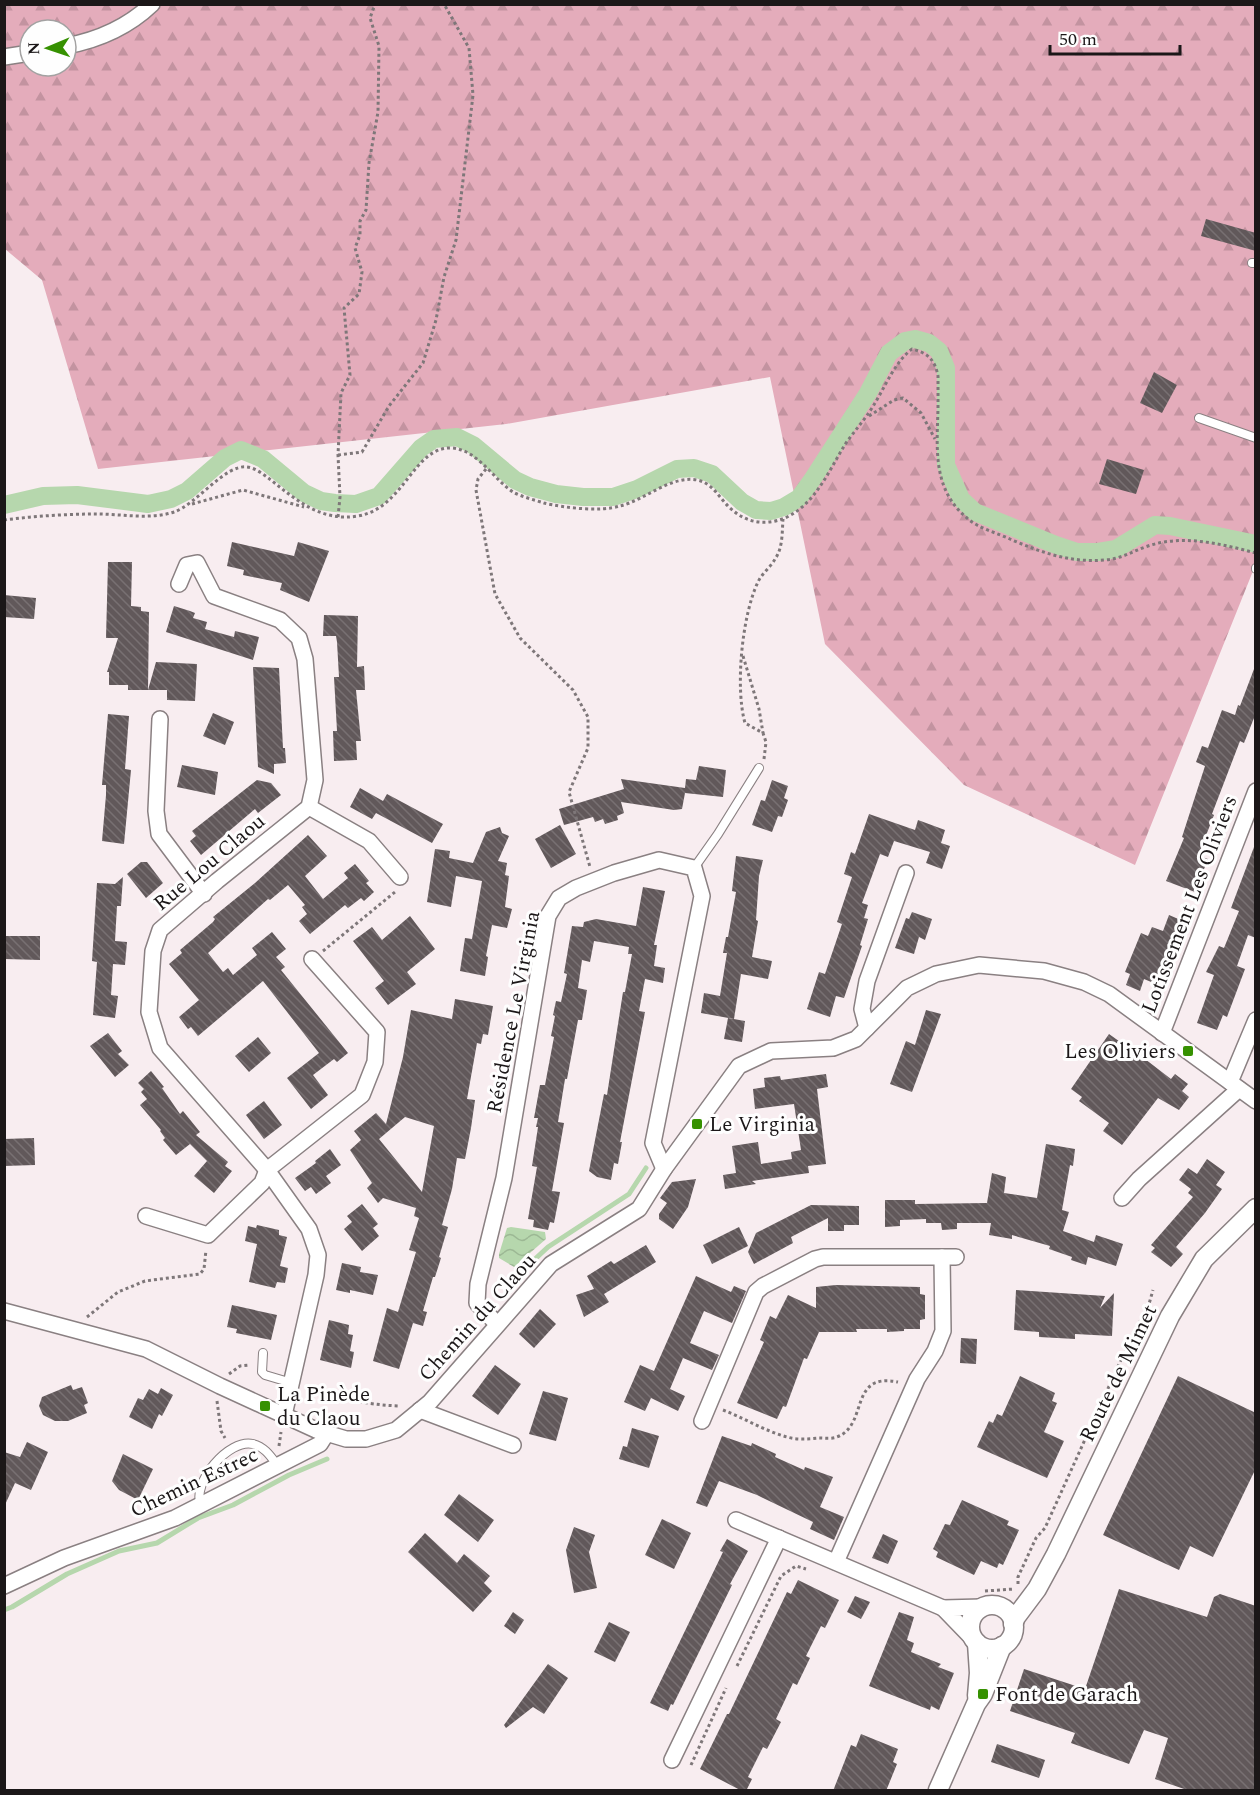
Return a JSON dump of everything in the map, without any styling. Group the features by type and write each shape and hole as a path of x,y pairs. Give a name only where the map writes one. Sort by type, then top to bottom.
{"street":[{"path":"78,44 91,41 137,18 152,4"},
{"path":"178,584 187,565 197,563 214,596 280,620 298,638 305,659 315,780 309,807 369,842 400,877"},
{"path":"160,719 156,811 159,834 204,894"},
{"name":"Lotissement Les Oliviers","path":"1162,1033 1256,790"},
{"name":"Rue Lou Claou","path":"284,1415 298,1385 318,1255 309,1229 267,1170 160,1048 149,1012 153,951 160,930 309,807"},
{"name":"Résidence Le Virginia","path":"497,1324 477,1303 478,1284 504,1178 548,916 559,898 594,881 659,860 694,868"},
{"path":"664,1169 653,1143 702,896 694,868"},
{"path":"867,1028 862,1009 867,981 906,873"},
{"path":"146,1216 208,1235 262,1184 267,1170 362,1095 375,1062 377,1032 312,959"},
{"name":"Chemin du Claou","path":"4,1311 146,1349 316,1430 346,1439 366,1438 396,1430 430,1402 551,1264 639,1209 664,1169 739,1066 771,1052 833,1048 856,1039 907,988 936,974 979,965 1044,971 1084,982 1109,994 1256,1101"},
{"path":"1122,1198 1235,1085 1256,1020"},
{"name":"Route de Mimet","path":"1013,1624 1045,1574 1170,1316 1204,1259 1256,1208"},
{"path":"702,1421 756,1292 763,1286 823,1257 949,1257 943,1330 938,1345 913,1389 836,1562"},
{"path":"420,1410 513,1445"},
{"name":"Chemin Estrec","path":"4,1586 64,1558 175,1518 320,1444 327,1433"},
{"path":"736,1520 943,1608 975,1640 989,1649 1002,1646"},
{"path":"672,1760 779,1538"},
{"name":"Route de Mimet","path":"989,1606 1020,1592 1045,1574"},
{"path":"976,1704 979,1673 975,1640 970,1631 971,1617 989,1606"},
{"path":"938,1791 976,1704 983,1694 1002,1646 1011,1637 1013,1624 1003,1607 943,1608"}],"lane":[{"path":"1199,418 1256,438"},
{"path":"694,868 759,768"},
{"path":"262,1353 261,1366 265,1375 298,1385"},
{"path":"201,1505 198,1498 205,1477 222,1456 243,1444 263,1448 278,1466"}],"path":[{"path":"338,517 341,393 350,375 344,308 359,294 362,272 355,248 360,235 360,221 366,210 369,163 378,112 379,46 370,18 375,4"},
{"path":"338,455 362,452 388,406 423,363 436,320 444,277 456,240 473,95 469,48 444,4"},
{"path":"4,520 69,515 147,516 173,512 189,505 243,490 338,517 360,516 375,512 400,490 425,458 436,451 450,448 473,455 515,493 547,504 602,509 620,506 676,482 699,480 721,496 729,508 755,523 769,523 783,519 805,505 816,493 905,355 912,350 922,352 935,364 938,376 936,441 938,466 951,499 969,520 1039,552 1081,561 1108,560 1154,544 1194,540 1256,553"},
{"path":"866,418 894,400 903,398 921,413 936,441"},
{"path":"189,505 219,479 233,470 248,467 256,470 308,508"},
{"path":"486,469 478,479 476,490 495,594 520,638 573,690 588,717 588,748 569,792 594,881"},
{"path":"763,733 745,723 740,707 742,653 746,613 759,580 776,558 782,540 783,519"},
{"path":"742,653 759,709 766,742 764,758 759,768"},
{"path":"312,959 397,890 400,877"},
{"path":"72,1329 118,1292 145,1281 200,1274 204,1269 208,1235"},
{"path":"1018,1588 1018,1577 1036,1538 1045,1528 1061,1495 1149,1304 1153,1290"},
{"path":"225,1379 231,1370 240,1366 261,1366"},
{"path":"710,1404 787,1437 802,1439 836,1437 847,1431 863,1392 871,1384 885,1380 896,1381 913,1389"},
{"path":"298,1385 337,1398 376,1405 399,1406"},
{"path":"216,1393 221,1431 232,1450"},
{"path":"278,1466 284,1415"},
{"path":"737,1667 781,1576 796,1566 812,1570"},
{"path":"691,1766 727,1687"}],"green space":[{"path":"4,5 1255,5 1255,566 1135,865 964,785 825,644 770,377 506,424 98,469 42,280 5,249"}],"water":[{"path":"507,1228 545,1232 546,1239 514,1267 499,1258"}],"building":[{"path":"1206,219 1256,233 1256,251 1201,236"},
{"path":"1154,372 1177,385 1162,413 1140,403"},
{"path":"1107,459 1144,470 1136,494 1099,484"},
{"path":"232,542 294,556 298,542 329,551 309,602 280,590 282,583 243,575 244,570 227,566"},
{"path":"108,562 132,562 131,606 141,607 141,611 149,612 148,690 128,690 128,685 109,685 109,672 107,672 118,638 106,638"},
{"path":"4,595 36,598 34,619 4,617"},
{"path":"174,606 195,613 193,618 207,622 205,629 234,637 235,631 259,637 253,660 166,632"},
{"path":"324,615 358,616 357,667 364,666 365,690 356,690 361,741 356,741 357,760 334,761 333,731 337,731 334,677 339,677 337,642 336,636 323,636"},
{"path":"156,662 197,664 195,701 167,700 167,690 148,690"},
{"path":"253,667 279,668 283,748 285,748 286,763 274,764 274,774 258,767"},
{"path":"1254,669 1256,669 1256,713 1244,743 1240,741 1212,814 1214,815 1198,856 1208,859 1195,892 1166,881 1184,838 1182,837 1205,766 1196,762 1202,746 1208,748 1222,710 1235,715"},
{"path":"213,713 234,722 225,745 203,736"},
{"path":"108,714 129,716 125,769 131,770 124,844 102,841 106,785 102,785"},
{"path":"182,765 218,772 215,795 177,787"},
{"path":"699,766 726,770 723,797 685,793 682,809 674,810 621,802 624,813 617,816 618,820 605,824 603,819 595,822 593,817 564,825 559,809 624,789 621,779 685,788 686,779 696,780"},
{"path":"257,780 271,783 281,795 258,813 255,809 201,855 190,841 196,836 192,831"},
{"path":"772,780 788,786 784,798 788,800 782,817 778,816 772,832 752,825 761,800 765,801"},
{"path":"360,788 383,801 387,794 443,824 432,843 376,813 372,819 350,807"},
{"path":"869,814 915,830 918,820 945,830 941,843 950,846 942,869 926,863 930,852 894,841 888,857 880,854 862,903 868,905 864,918 868,919 860,945 862,946 844,998 836,996 830,1017 807,1009 819,972 825,974 842,924 837,922 852,877 844,874 851,852 855,854"},
{"path":"560,825 576,854 551,868 535,839"},
{"path":"500,827 502,833 509,836 498,861 507,863 505,875 509,876 505,907 512,909 507,928 492,925 485,976 460,971 465,938 472,939 482,881 456,876 451,907 427,902 435,849 450,851 449,858 473,863 486,832"},
{"path":"308,835 327,856 305,876 323,899 348,878 344,873 355,864 369,881 366,883 374,892 364,901 361,898 348,908 345,905 310,934 299,921 307,914 302,907 305,905 288,885 270,900 268,899 208,953 223,972 228,968 233,975 257,955 252,948 272,932 286,949 276,957 285,967 281,970 348,1053 337,1062 334,1059 313,1075 328,1095 311,1109 287,1078 319,1053 263,981 198,1036 191,1027 188,1029 179,1017 199,1000 169,964 182,953 180,950 213,922 215,919 213,917"},
{"path":"1254,847 1256,938 1248,935 1237,966 1245,969 1227,1017 1223,1015 1217,1030 1197,1023 1214,975 1206,972 1219,946 1224,948 1239,911 1231,908"},
{"path":"736,856 763,860 759,876 756,920 758,921 752,957 772,961 768,979 741,974 734,1019 701,1013 704,993 720,996 727,953 723,953 736,892 732,891"},
{"path":"141,862 147,862 163,883 146,898 127,874"},
{"path":"123,877 121,906 117,906 115,941 127,942 125,965 113,964 111,995 118,996 115,1018 93,1015 97,962 92,961 97,883 115,884"},
{"path":"643,887 665,891 654,945 657,945 654,966 665,968 663,983 645,979 639,1011 645,1012 620,1142 622,1142 618,1164 614,1163 611,1180 597,1177 589,1171 604,1094 607,1095 623,992 625,992 632,954 628,954 629,947 594,941 590,962 582,960 578,988 587,990 582,1020 578,1020 567,1079 565,1079 558,1122 564,1123 552,1191 560,1192 554,1223 550,1222 548,1230 533,1227 534,1220 528,1219 537,1167 532,1166 538,1127 536,1127 538,1118 534,1118 540,1085 545,1085 554,1037 551,1036 556,1001 561,1002 567,974 564,973 572,926 583,927 584,922 596,919 636,926"},
{"path":"912,912 932,919 925,940 919,937 914,954 895,948 906,918 909,919"},
{"path":"1169,915 1183,921 1156,984 1144,979 1140,991 1126,985 1130,974 1125,972 1141,933 1148,936 1152,927 1163,931"},
{"path":"410,916 435,949 407,972 416,984 388,1005 375,988 384,981 353,941 372,927 382,940"},
{"path":"4,936 40,936 40,960 4,959"},
{"path":"455,999 493,1006 488,1035 483,1034 481,1044 477,1043 467,1099 475,1100 471,1128 465,1159 457,1158 452,1189 442,1225 448,1227 439,1257 441,1258 423,1311 427,1312 423,1326 413,1323 399,1369 373,1361 387,1308 398,1312 416,1252 409,1250 419,1218 414,1216 416,1208 383,1198 378,1203 367,1188 372,1183 350,1150 361,1140 354,1131 376,1113 386,1124 403,1057 411,1010 452,1019","holes":["405,1117 434,1126 422,1192 379,1139"]},
{"path":"926,1010 941,1014 912,1092 890,1084 906,1041 915,1045"},
{"path":"728,1018 745,1021 742,1042 724,1039"},
{"path":"108,1033 122,1051 118,1054 129,1065 115,1077 90,1046"},
{"path":"1109,1034 1123,1044 1126,1041 1171,1079 1175,1074 1188,1084 1182,1091 1189,1097 1179,1110 1158,1098 1122,1145 1103,1131 1109,1123 1079,1101 1082,1097 1071,1089"},
{"path":"258,1037 271,1053 249,1072 235,1056"},
{"path":"151,1071 164,1087 162,1088 180,1114 183,1111 200,1132 196,1135 228,1162 225,1166 232,1171 214,1193 194,1176 207,1161 190,1144 176,1155 163,1140 165,1138 161,1130 140,1105 147,1099 141,1092 144,1089 138,1083"},
{"path":"826,1074 828,1087 817,1089 826,1164 808,1166 809,1173 752,1181 756,1184 725,1189 723,1175 736,1173 732,1146 758,1142 761,1164 792,1159 791,1152 801,1150 794,1104 755,1109 753,1089 765,1087 764,1078 780,1076 781,1080"},
{"path":"264,1101 282,1125 264,1139 246,1115"},
{"path":"34,1138 35,1165 4,1166 4,1139"},
{"path":"1046,1144 1075,1149 1062,1210 1069,1212 1063,1231 1094,1242 1096,1235 1123,1244 1116,1266 1088,1257 1086,1265 1049,1249 1050,1246 1012,1235 1012,1239 989,1235 991,1223 957,1223 957,1229 942,1230 941,1223 926,1223 926,1219 900,1220 900,1226 885,1227 885,1200 915,1200 915,1204 987,1203 992,1173 1006,1177 1004,1193 1037,1198"},
{"path":"330,1149 341,1165 326,1176 331,1183 316,1194 311,1187 305,1191 295,1178 316,1163 315,1161"},
{"path":"1207,1159 1225,1172 1216,1185 1222,1189 1176,1247 1183,1254 1171,1267 1151,1252 1155,1248 1151,1245 1193,1197 1188,1193 1191,1189 1179,1180 1188,1168 1197,1174"},
{"path":"696,1179 688,1207 673,1229 659,1219 659,1214 667,1203 660,1198 672,1182"},
{"path":"362,1204 378,1224 373,1228 379,1236 362,1251 344,1229 352,1222 347,1216"},
{"path":"811,1205 859,1206 859,1225 844,1225 844,1231 828,1231 828,1218 791,1237 793,1243 754,1264 748,1252 756,1233"},
{"path":"257,1225 279,1230 279,1235 287,1237 280,1266 288,1268 285,1283 277,1282 275,1288 249,1282 257,1244 245,1241 248,1226 256,1228"},
{"path":"739,1227 748,1246 712,1264 703,1245"},
{"path":"646,1245 656,1262 604,1294 609,1302 584,1317 576,1295 594,1289 587,1276 611,1261 614,1264"},
{"path":"342,1263 361,1267 360,1272 378,1275 373,1295 350,1290 350,1293 336,1290"},
{"path":"696,1276 731,1292 734,1286 746,1291 732,1323 704,1311 690,1343 719,1355 712,1370 683,1358 670,1389 685,1396 678,1411 651,1398 645,1411 624,1402 640,1365 654,1371"},
{"path":"836,1285 920,1287 920,1294 925,1295 925,1319 920,1320 920,1329 904,1329 904,1331 856,1329 857,1332 819,1332 807,1359 804,1358 786,1407 783,1406 777,1419 737,1403 764,1342 760,1340 770,1316 776,1319 788,1295 816,1308 816,1287"},
{"path":"1016,1290 1105,1296 1100,1308 1114,1293 1112,1336 1075,1334 1075,1339 1039,1337 1039,1332 1014,1330"},
{"path":"232,1305 277,1315 271,1340 236,1333 237,1329 227,1327"},
{"path":"540,1309 556,1324 534,1348 519,1334"},
{"path":"329,1320 349,1325 348,1334 353,1335 350,1351 354,1352 351,1368 320,1360"},
{"path":"961,1338 977,1339 976,1364 960,1363"},
{"path":"495,1365 521,1384 498,1415 472,1396"},
{"path":"1020,1376 1055,1393 1052,1401 1057,1403 1044,1432 1064,1441 1047,1478 977,1447 989,1421 993,1423 997,1414 1002,1416"},
{"path":"1178,1376 1256,1413 1256,1468 1213,1557 1190,1546 1179,1570 1103,1535"},
{"path":"71,1385 73,1390 82,1387 88,1403 84,1405 87,1413 68,1421 55,1421 43,1415 39,1406 42,1397"},
{"path":"161,1388 173,1395 162,1416 159,1414 152,1429 129,1417 138,1398 143,1400 149,1389 158,1394"},
{"path":"543,1391 568,1398 556,1441 529,1434"},
{"path":"632,1428 659,1436 649,1468 619,1459 623,1446 627,1447"},
{"path":"722,1436 751,1446 752,1443 776,1454 775,1457 804,1470 805,1467 833,1477 820,1507 844,1517 834,1540 810,1529 813,1522 757,1495 719,1481 707,1507 696,1503"},
{"path":"27,1442 48,1452 31,1490 15,1483 4,1507 4,1452 20,1457"},
{"path":"123,1454 153,1469 138,1500 119,1490 112,1481"},
{"path":"459,1494 494,1520 478,1542 444,1515"},
{"path":"962,1500 1009,1521 1007,1525 1019,1530 1003,1565 999,1563 997,1568 981,1561 974,1575 936,1557 938,1552 933,1549 945,1524 950,1525"},
{"path":"662,1519 691,1533 674,1569 645,1555"},
{"path":"574,1527 595,1535 589,1552 597,1588 574,1593 566,1550"},
{"path":"425,1533 457,1563 464,1554 490,1576 484,1583 492,1591 473,1612 408,1552"},
{"path":"883,1534 898,1541 888,1564 872,1558"},
{"path":"727,1539 748,1551 668,1711 650,1703 723,1552 720,1551"},
{"path":"798,1580 839,1600 825,1628 821,1626 806,1656 810,1658 797,1685 793,1683 776,1719 781,1722 767,1749 763,1747 748,1777 752,1779 746,1791 742,1791 700,1769 787,1592 791,1594"},
{"path":"1119,1589 1207,1617 1214,1597 1220,1594 1256,1606 1256,1791 1190,1791 1155,1779 1168,1738 1144,1730 1129,1764 1071,1743 1075,1733 1010,1711 1024,1669 1085,1689"},
{"path":"855,1596 870,1602 861,1619 847,1612"},
{"path":"513,1612 524,1620 515,1634 504,1626"},
{"path":"899,1612 914,1617 907,1640 914,1643 911,1652 941,1664 938,1667 954,1673 939,1710 931,1706 930,1710 869,1686"},
{"path":"609,1622 630,1632 615,1662 594,1652"},
{"path":"548,1664 568,1678 544,1714 533,1707 506,1728 504,1725"},
{"path":"861,1734 898,1749 893,1762 897,1764 886,1791 833,1791 851,1745 856,1747"},
{"path":"997,1744 1045,1760 1039,1778 991,1762"}],"waterway":[{"path":"4,505 43,496 77,495 148,504 171,499 187,491 225,458 241,450 263,459 304,493 321,501 356,504 379,496 421,448 434,439 457,437 473,445 515,480 556,494 613,497 637,489 677,469 694,468 712,474 742,502 756,510 771,511 784,507 799,498 868,393 889,353 905,341 915,339 929,343 939,351 946,368 946,465 961,499 975,512 1077,552 1116,549 1155,525 1256,544"},
{"path":"521,1272 548,1247 629,1194 646,1168"},
{"path":"4,1610 67,1574 119,1551 157,1543 198,1518 233,1505 289,1475 327,1459"}],"place":[{"name":"Les Oliviers","path":"1188,1051"},
{"name":"Le Virginia","path":"697,1124"},
{"name":"La Pinède du Claou","path":"265,1406"},
{"name":"Font de Garach","path":"983,1694"}]}
